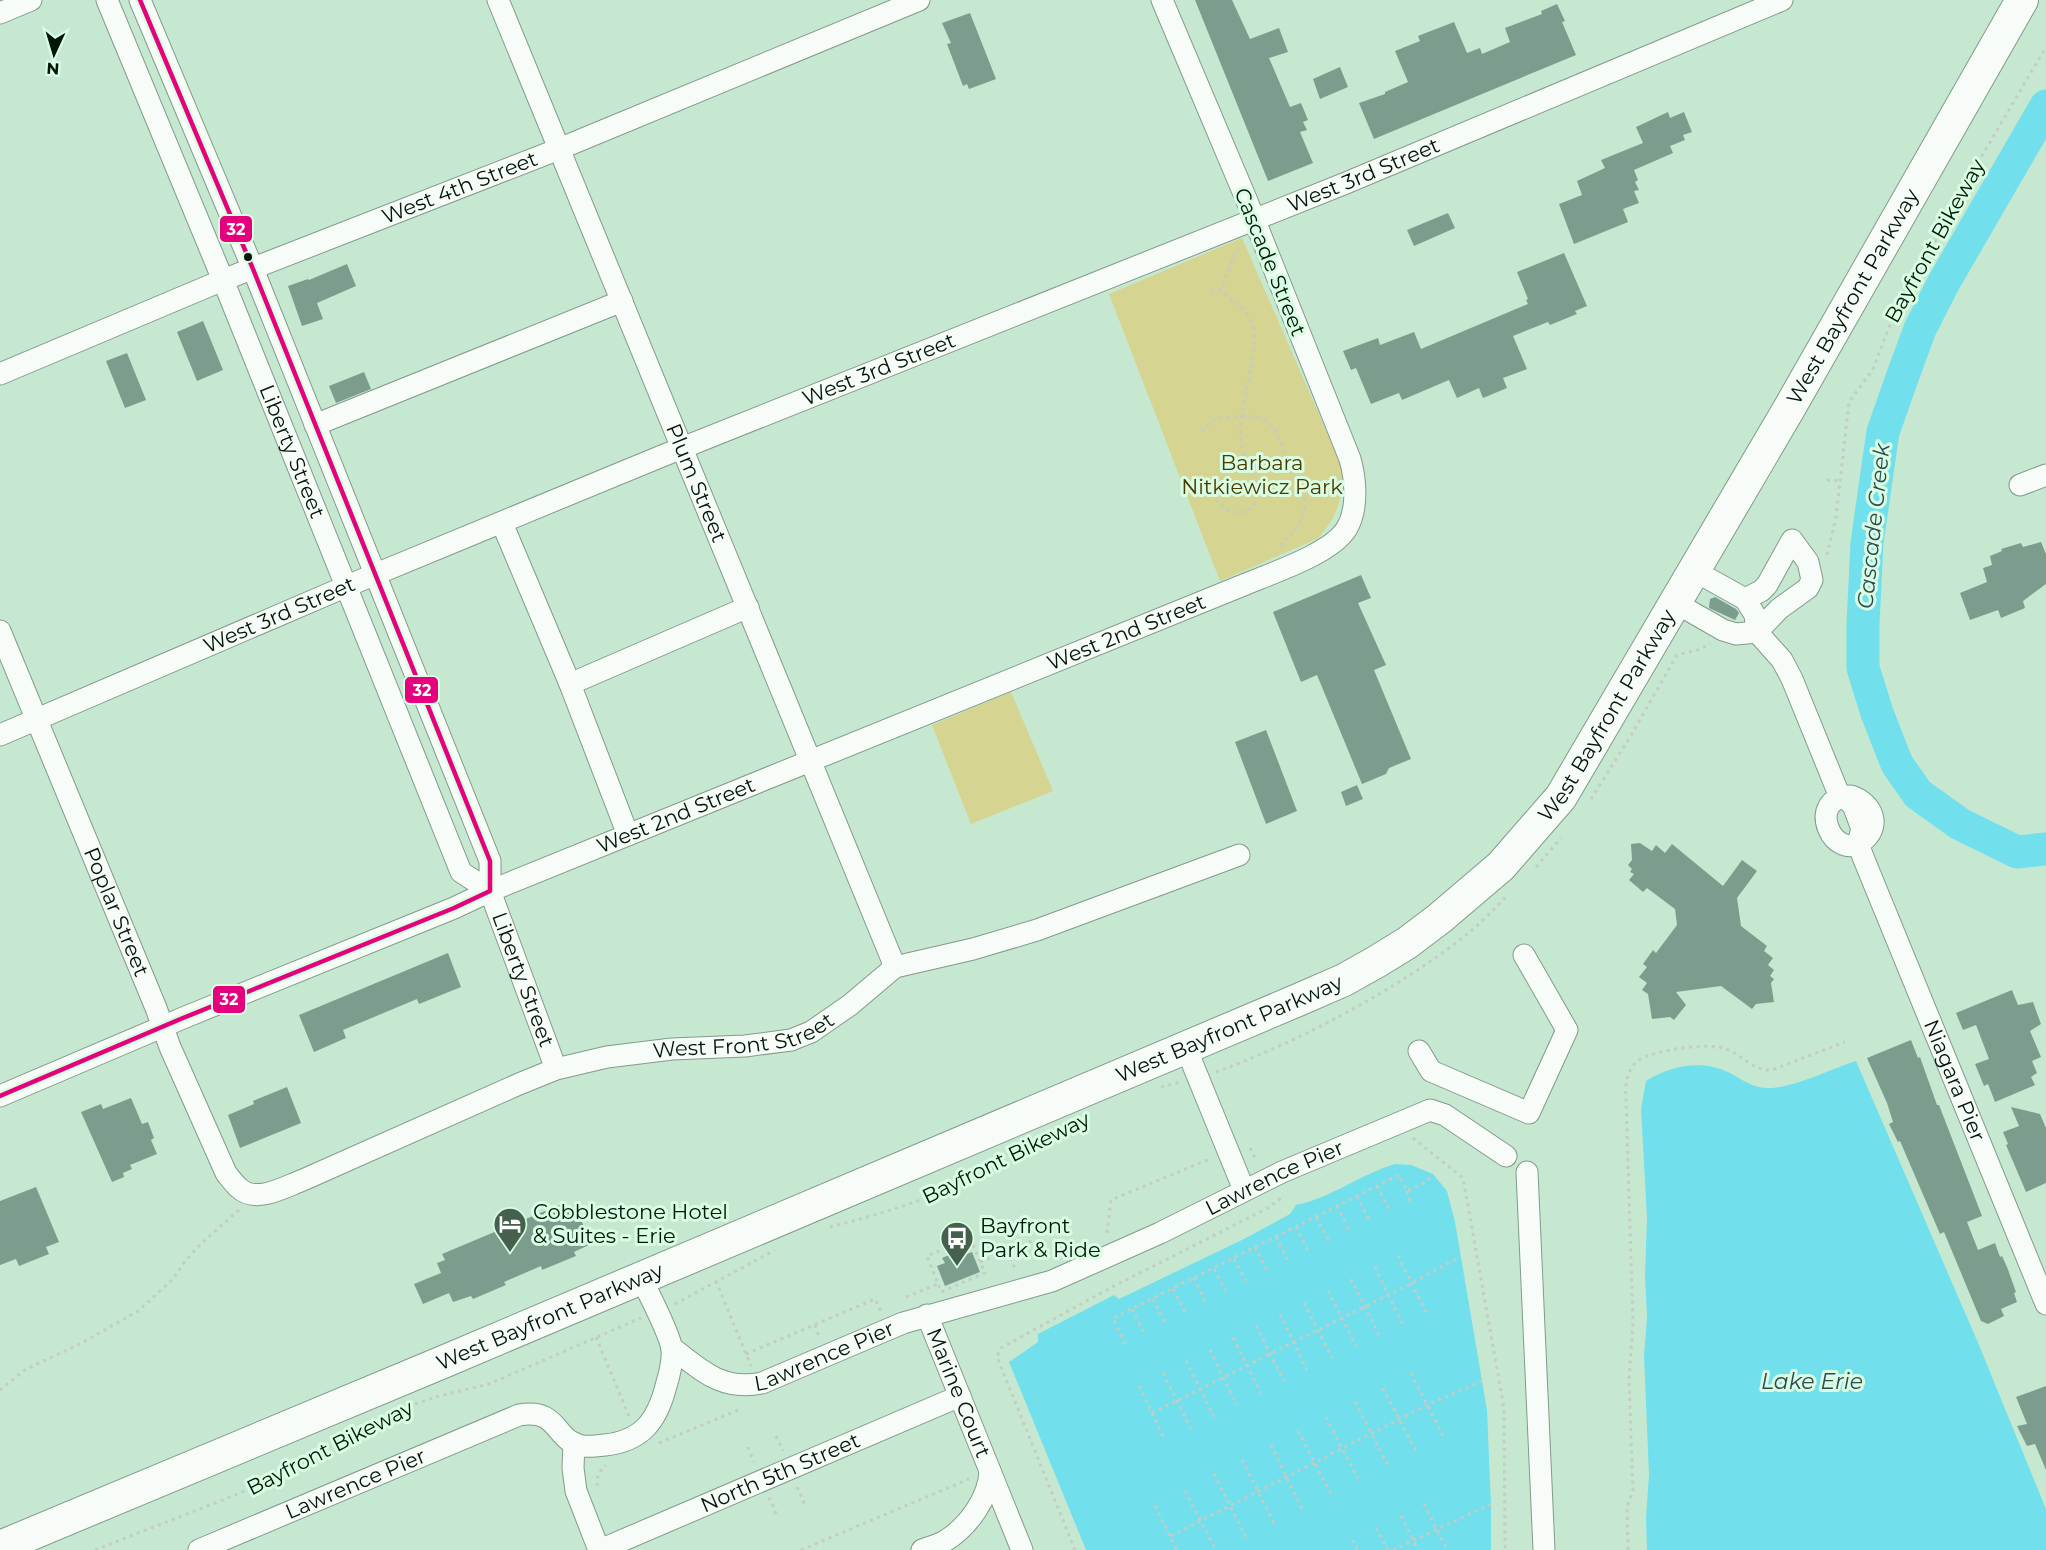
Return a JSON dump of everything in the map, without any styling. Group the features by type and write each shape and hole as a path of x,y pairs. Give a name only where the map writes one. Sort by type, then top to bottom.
{"highway":[{"name":"West Bayfront Parkway","path":"0,1547 1344,980 1407,943 1440,918 1501,866 1561,797 1790,407 2022,0"}],"street":[{"path":"0,13 31,0"},
{"name":"Liberty Street","path":"107,0 223,280 461,872 490,891"},
{"name":"Liberty Street","path":"140,0 254,269 374,575 490,861 490,891 556,1069"},
{"name":"Plum Street","path":"498,0 895,967"},
{"name":"West 4th Street","path":"0,374 223,280 559,149 919,0"},
{"name":"Cascade Street","path":"1162,0 1350,459 1354,471 1354,495 1353,511 1347,528"},
{"name":"West 3rd Street","path":"0,735 347,586 682,448 1254,220 1782,0"},
{"path":"315,425 622,300"},
{"path":"2020,484 2046,475"},
{"path":"502,523 570,684 628,835"},
{"name":"West 2nd Street","path":"0,1096 490,891 1319,552 1339,538 1347,528"},
{"path":"1674,602 1722,630 1736,634 1757,632 1779,609 1803,593 1812,580 1808,562 1792,540 1767,585 1753,595"},
{"path":"1693,570 1753,595 1779,609"},
{"path":"1753,595 1757,632"},
{"path":"570,684 748,607"},
{"name":"Poplar Street","path":"0,631 163,1027 226,1173 246,1192"},
{"name":"Niagara Pier","path":"1757,632 1782,660 1792,679 1840,797 1835,811 1846,836 1861,850 2046,1304"},
{"path":"1840,797 1859,799 1869,807 1874,817 1870,834 1861,850"},
{"name":"West Front Street","path":"246,1192 266,1194 303,1180 556,1069 607,1057 672,1049 745,1046 791,1040 811,1032 850,1005 895,967 974,949 1037,930 1239,855"},
{"path":"1419,1051 1431,1071 1529,1113 1567,1030 1524,955"},
{"path":"1186,1048 1244,1190"},
{"path":"1459,1082 1445,1115 1506,1156"},
{"name":"Lawrence Pier","path":"672,1348 715,1379 725,1383 749,1386 762,1383 927,1315 1052,1281 1149,1238 1244,1190 1419,1113 1430,1110 1445,1115"},
{"path":"1527,1172 1544,1550"},
{"path":"600,1550 576,1491 573,1468 574,1443 583,1446 608,1445 635,1436 655,1418 669,1378 672,1348 641,1278"},
{"name":"Marine Court","path":"927,1315 960,1396 981,1474 1022,1550"},
{"name":"North 5th Street","path":"600,1550 960,1396"},
{"name":"Lawrence Pier","path":"199,1550 519,1415 540,1414 551,1421 564,1437 574,1443"},
{"path":"922,1550 945,1541 965,1525 987,1491 981,1474"}],"path":[{"name":"Bayfront Bikeway","path":"1812,580 1824,563 1830,545 1836,516 1849,402 1873,369 1902,294 1928,257 1963,188 2046,47"},
{"path":"1220,292 1237,249 1240,248"},
{"path":"1211,291 1220,292 1237,302 1247,314 1253,327 1254,347 1241,417 1241,443 1257,488 1257,496 1250,508 1240,513 1225,510 1216,499"},
{"path":"1202,431 1211,421 1241,417 1265,419 1274,427 1305,500 1303,517 1296,530 1281,544 1281,549"},
{"path":"1827,480 1840,481"},
{"path":"1152,1090 1199,1077 1252,1058 1334,1019"},
{"path":"1628,1550 1627,1507 1633,1491 1629,1380 1633,1323 1627,1076 1639,1060 1694,1045 1726,1049 1753,1067 1772,1070 1845,1042"},
{"name":"Bayfront Bikeway","path":"822,1229 921,1200 946,1190 1008,1161 1097,1113"},
{"path":"1412,1137 1463,1178 1504,1408 1505,1550"},
{"path":"1248,1143 1256,1160"},
{"path":"1107,1233 1111,1200 1212,1157 1213,1151"},
{"path":"1407,1191 1426,1182 1433,1174"},
{"path":"1125,1344 1113,1318 1399,1175 1410,1201"},
{"path":"1377,1186 1390,1211"},
{"path":"0,1390 26,1369 78,1345 138,1311 159,1294 186,1260 240,1209 246,1192"},
{"path":"1076,1550 997,1358 1001,1347 1112,1287 1270,1207 1286,1192"},
{"path":"1357,1196 1370,1221"},
{"path":"1337,1206 1349,1231"},
{"path":"1316,1217 1329,1241"},
{"path":"1296,1227 1308,1251"},
{"path":"1276,1237 1288,1261"},
{"path":"970,1238 985,1273 941,1292 938,1284 927,1256 970,1238"},
{"path":"981,1262 1032,1241"},
{"path":"1255,1247 1267,1271"},
{"path":"680,1301 778,1249"},
{"path":"1007,1251 1017,1271"},
{"path":"1398,1256 1426,1311"},
{"path":"1152,1413 1389,1295 1460,1257"},
{"path":"1234,1258 1246,1281"},
{"path":"1214,1268 1226,1291"},
{"path":"1375,1268 1402,1323"},
{"path":"1194,1278 1205,1302"},
{"path":"1351,1279 1379,1335"},
{"path":"716,1281 752,1369"},
{"path":"906,1297 938,1284"},
{"path":"1173,1288 1185,1312"},
{"path":"1328,1291 1356,1346"},
{"path":"746,1354 875,1299 882,1315"},
{"path":"1153,1299 1165,1323"},
{"path":"1304,1303 1332,1358"},
{"path":"1132,1309 1144,1333"},
{"path":"1280,1314 1307,1370"},
{"name":"Bayfront Bikeway","path":"95,1550 258,1486 391,1413 435,1397 489,1384 632,1323"},
{"path":"815,1325 821,1342"},
{"path":"1256,1326 1284,1381"},
{"path":"596,1337 631,1422"},
{"path":"1233,1338 1261,1393"},
{"path":"1210,1350 1238,1405"},
{"path":"1186,1361 1214,1417"},
{"path":"1163,1373 1191,1429"},
{"path":"1411,1373 1443,1436"},
{"path":"1171,1536 1427,1405 1482,1381"},
{"path":"1139,1386 1166,1440"},
{"path":"1383,1388 1416,1451"},
{"path":"1355,1402 1388,1465"},
{"path":"658,1444 741,1409"},
{"path":"1326,1417 1358,1479"},
{"path":"1298,1431 1331,1494"},
{"path":"776,1436 784,1453"},
{"path":"1271,1445 1302,1509"},
{"path":"748,1447 755,1465"},
{"path":"1242,1460 1274,1523"},
{"path":"597,1491 598,1474 607,1465"},
{"path":"801,1550 981,1474"},
{"path":"1214,1474 1246,1538"},
{"path":"1185,1491 1216,1550"},
{"path":"1425,1504 1447,1550"},
{"path":"1393,1550 1491,1504"},
{"path":"1155,1506 1177,1550"},
{"path":"1401,1516 1418,1550"},
{"path":"1376,1527 1388,1550"},
{"path":"1352,1540 1358,1550"}],"green space":[{"name":"Barbara Nitkiewicz Park","path":"1242,238 1342,467 1342,488 1335,514 1317,539 1220,581 1109,294"},
{"path":"1011,692 1053,791 971,824 932,725"}],"water":[{"name":"Lake Erie","path":"1856,1061 1979,1345 2046,1509 2046,1550 1647,1550 1646,1518 1649,1474 1644,1355 1647,1318 1645,1275 1647,1218 1641,1109 1646,1081 1666,1071 1698,1065 1720,1069 1754,1086 1772,1088 1804,1081"},
{"path":"1395,1164 1411,1165 1433,1174 1447,1191 1455,1222 1487,1410 1491,1550 1086,1550 1009,1362 1038,1342 1038,1334 1114,1295 1119,1299 1246,1238 1290,1214 1296,1205 1309,1202"}],"building":[{"path":"1195,0 1232,0 1250,39 1279,28 1288,52 1269,58 1290,107 1301,103 1308,120 1303,122 1307,130 1300,132 1313,163 1268,181"},
{"path":"1557,4 1576,55 1374,139 1359,103 1385,94 1408,82 1395,51 1420,41 1418,36 1454,22 1467,53 1480,48 1482,54 1510,42 1505,28 1542,14 1541,11"},
{"path":"970,13 996,79 969,89 967,84 963,86 947,44 951,43 942,23"},
{"path":"1340,67 1348,87 1320,99 1313,79"},
{"path":"1668,112 1670,118 1684,112 1692,132 1683,135 1685,140 1670,146 1673,153 1634,170 1638,180 1635,182 1639,190 1634,191 1639,203 1623,209 1628,222 1574,244 1559,204 1582,195 1577,181 1605,168 1601,160 1643,143 1636,127"},
{"path":"1448,213 1455,228 1414,246 1407,230"},
{"path":"1564,253 1587,306 1575,311 1577,314 1550,325 1548,322 1513,336 1527,369 1503,378 1507,388 1483,398 1479,388 1457,398 1449,380 1402,400 1399,393 1371,404 1356,368 1351,370 1343,351 1378,338 1380,345 1414,332 1421,349 1528,304 1517,272"},
{"path":"347,264 356,286 317,303 323,319 302,326 288,286"},
{"path":"203,321 223,370 197,381 177,332"},
{"path":"127,353 146,400 125,408 106,361"},
{"path":"364,372 371,389 336,403 329,386"},
{"path":"2041,542 2046,554 2046,584 2023,601 2025,608 2001,618 1998,610 1970,620 1960,593 1987,582 1983,568 1992,565 1990,556 2002,551 2001,549 2021,543 2023,547"},
{"path":"1361,575 1371,598 1358,603 1386,665 1374,670 1411,759 1389,768 1386,774 1362,784 1317,675 1301,682 1273,612"},
{"path":"1715,597 1736,609 1739,613 1735,620 1709,608 1710,599"},
{"path":"1266,730 1297,811 1266,824 1235,742"},
{"path":"1357,785 1363,799 1346,806 1341,792"},
{"path":"1640,843 1652,851 1656,845 1665,853 1672,844 1723,886 1742,860 1757,871 1737,898 1741,926 1767,946 1764,951 1773,958 1768,965 1774,970 1770,976 1774,979 1771,983 1774,1002 1756,1004 1752,1009 1721,986 1676,992 1686,1005 1674,1020 1670,1017 1652,1019 1648,994 1642,990 1647,983 1639,977 1647,967 1643,964 1653,950 1656,953 1677,925 1675,909 1647,888 1643,892 1629,880 1634,874 1630,872 1632,869 1628,865 1632,860 1631,844"},
{"path":"448,953 461,987 419,1004 417,999 343,1030 346,1038 314,1052 299,1015"},
{"path":"2012,990 2018,1005 2033,1002 2041,1024 2030,1031 2041,1057 2032,1061 2037,1073 2031,1077 2035,1085 1995,1102 1988,1084 1984,1086 1975,1064 1989,1059 1976,1025 1963,1030 1956,1013"},
{"path":"1911,1040 1918,1058 1920,1057 1982,1216 1967,1222 1978,1250 1995,1243 2016,1292 2014,1293 2017,1302 2001,1309 2004,1316 1988,1324 1981,1321 1944,1232 1940,1234 1900,1141 1898,1142 1889,1124 1893,1122 1887,1103 1867,1058"},
{"path":"287,1087 301,1123 240,1148 228,1115 254,1104 253,1101"},
{"path":"131,1098 142,1124 148,1122 154,1138 151,1140 157,1154 130,1165 132,1169 123,1173 124,1177 112,1182 81,1112 101,1104 103,1109"},
{"path":"2011,1107 2040,1114 2046,1128 2046,1183 2026,1192 2006,1145 2008,1144 2003,1132 2019,1126"},
{"path":"36,1187 59,1242 46,1247 49,1254 19,1266 16,1259 0,1265 0,1201"},
{"name":"Cobblestone Hotel & Suites - Erie","path":"564,1203 567,1208 575,1205 591,1244 574,1252 576,1256 542,1270 541,1266 504,1282 506,1285 473,1299 471,1296 453,1302 449,1293 423,1304 414,1284 441,1273 437,1263 445,1260 442,1254"},
{"path":"961,1250 963,1255 972,1252 980,1272 945,1286 937,1266 945,1263 942,1258"},
{"path":"2046,1386 2046,1470 2035,1444 2027,1446 2017,1426 2027,1424 2016,1397"}],"waterway":[{"name":"Cascade Creek","path":"2046,106 1944,282 1920,329 1902,378 1883,432 1867,543 1863,624 1863,668 1877,713 1897,764 1918,794 1960,824 2017,852 2046,849"}],"transit line":[{"name":"32","path":"0,1096 490,891 490,861 253,269 140,0"}],"place":[{"name":"Cobblestone Hotel & Suites - Erie","path":"510,1253"},
{"name":"Bayfront Park & Ride","path":"957,1267"}]}
